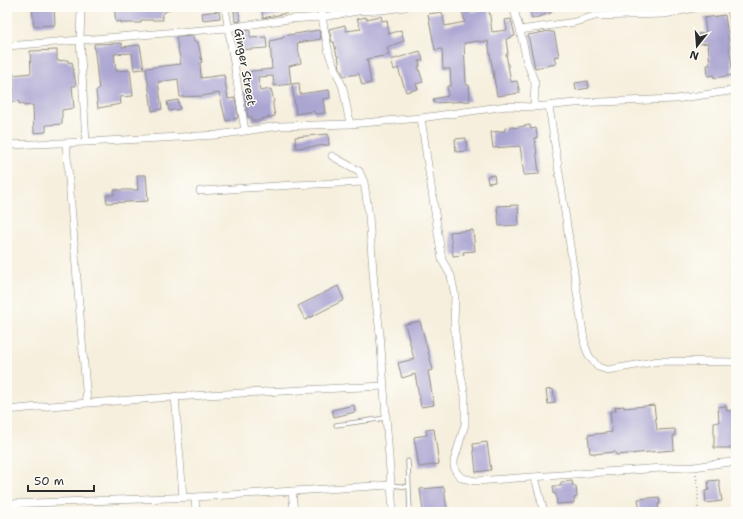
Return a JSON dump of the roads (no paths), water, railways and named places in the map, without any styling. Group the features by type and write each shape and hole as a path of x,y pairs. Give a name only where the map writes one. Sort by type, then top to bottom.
{"street":[{"path":"81,7 80,40 86,142"},
{"name":"Ginger Street","path":"225,7 227,28 245,131"},
{"path":"320,7 329,54 343,88 350,124"},
{"path":"7,46 227,28 289,19 322,17 358,11 405,7"},
{"path":"513,7 527,62 535,83 534,108"},
{"path":"730,7 735,26 736,45"},
{"path":"520,30 575,22 595,16 665,14 694,8"},
{"path":"7,145 217,135 279,126 350,124 421,118 507,106 534,108 575,103 676,99 736,90"},
{"path":"550,106 585,346 588,356 598,367 608,370 659,361 736,362"},
{"path":"421,118 442,260 451,276 456,296 454,322 458,359 465,396 466,420 454,461 456,472 462,478 470,481 694,467 722,462 736,462"},
{"path":"66,143 87,402"},
{"path":"332,156 359,171 364,182 369,216 374,285 380,334 393,512"},
{"path":"200,191 364,182"},
{"path":"7,410 87,402 175,396 384,386"},
{"path":"175,396 184,497"},
{"path":"535,477 544,512"},
{"path":"7,504 184,497 391,485"},
{"path":"292,491 294,512"},
{"path":"195,496 196,512"}],"lane":[{"path":"336,425 386,418"},
{"path":"408,461 410,512"},
{"path":"391,485 409,487"}]}
